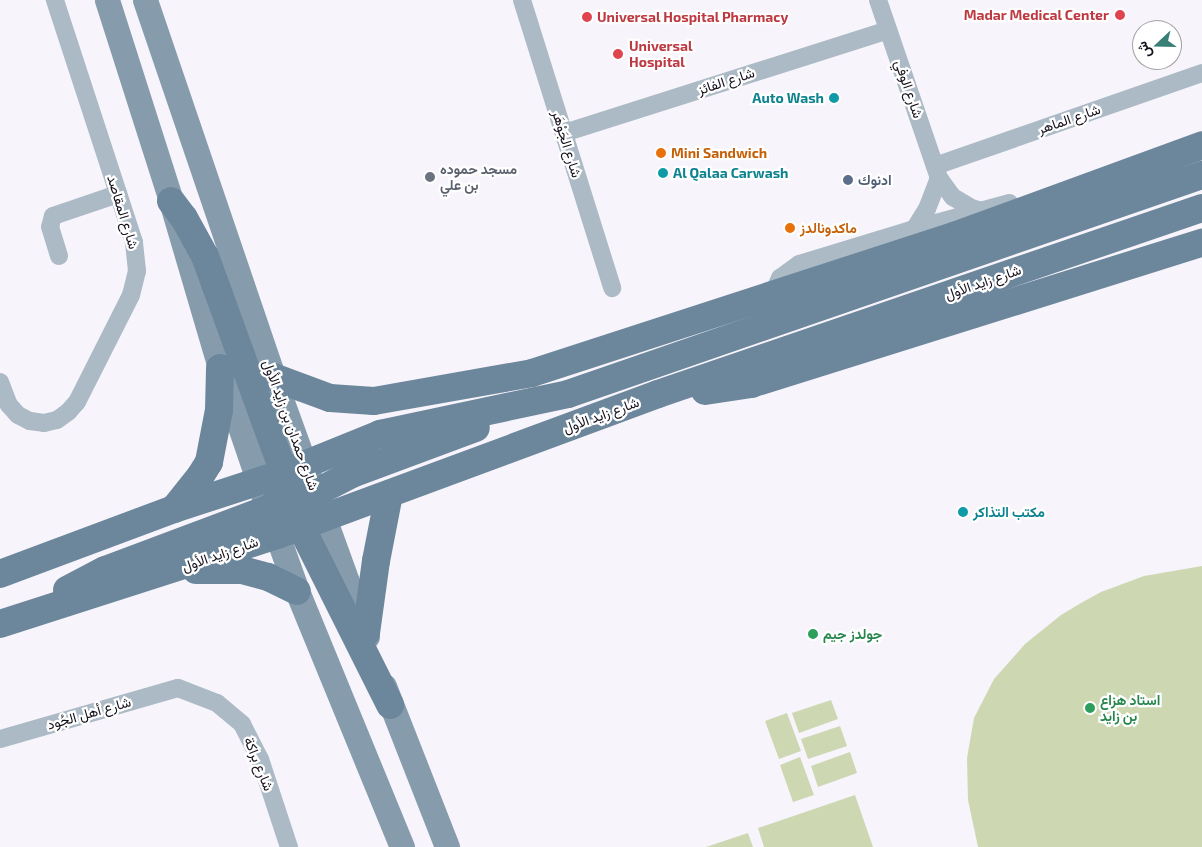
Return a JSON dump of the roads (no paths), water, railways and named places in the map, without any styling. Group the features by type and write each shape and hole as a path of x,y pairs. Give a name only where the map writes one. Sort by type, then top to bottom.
{"main road":[{"name":"شارع حمدان بن زايد الأول","path":"107,0 171,201 220,368 366,633 390,705 447,847"},
{"name":"شارع حمدان بن زايد الأول","path":"152,7 273,377 292,500 297,591 402,847"},
{"path":"380,434 532,373 954,236 1202,145"},
{"name":"شارع زايد الأول","path":"0,624 174,569 292,500 380,434 568,394 1202,175"},
{"path":"171,201 188,224 207,262 292,500 390,705"},
{"name":"شارع زايد الأول","path":"0,574 174,508 390,494 658,394 1202,208"},
{"path":"658,394 708,391 752,384 1202,243"},
{"path":"174,508 209,462 219,410 220,368"},
{"path":"273,377 330,398 374,401 532,373"},
{"path":"32,614 74,586 105,570 292,500 352,474 568,394"},
{"path":"366,633 376,561 390,494"},
{"path":"174,569 242,570 268,577 297,591"}],"street":[{"name":"شارع المقاصد","path":"0,382 9,404 18,415 30,421 44,423 57,420 77,402 135,284 136,256 118,194 55,0"},
{"name":"شارع الجَوْهَر","path":"522,0 612,288"},
{"name":"شارع الوفي","path":"878,0 937,172 953,197 971,208 982,210"},
{"name":"شارع الفائز","path":"564,133 888,30"},
{"name":"شارع الماهر","path":"937,172 1202,73"},
{"path":"915,228 928,209 937,172"},
{"path":"772,296 780,278 799,264 915,228 982,210 1088,186"},
{"path":"59,256 50,227 53,216 118,194"},
{"name":"شارع أهل الجُود","path":"0,739 178,688"},
{"name":"شارع براكة","path":"178,688 218,703 242,724 260,759 288,847"}],"place":[{"name":"Madar Medical Center","path":"1120,15"},
{"name":"Universal Hospital Pharmacy","path":"587,17"},
{"name":"Universal Hospital","path":"618,54"},
{"name":"Auto Wash","path":"834,98"},
{"name":"Mini Sandwich","path":"661,153"},
{"name":"Al Qalaa Carwash","path":"663,173"},
{"name":"مسجد حموده بن علي","path":"430,177"},
{"name":"ادنوك","path":"848,180"},
{"name":"ماكدونالدز","path":"790,228"},
{"name":"مكتب التذاكر","path":"963,512"},
{"name":"جولدز جيم","path":"813,634"},
{"name":"استاد هزاع بن زايد","path":"1090,708"}]}
